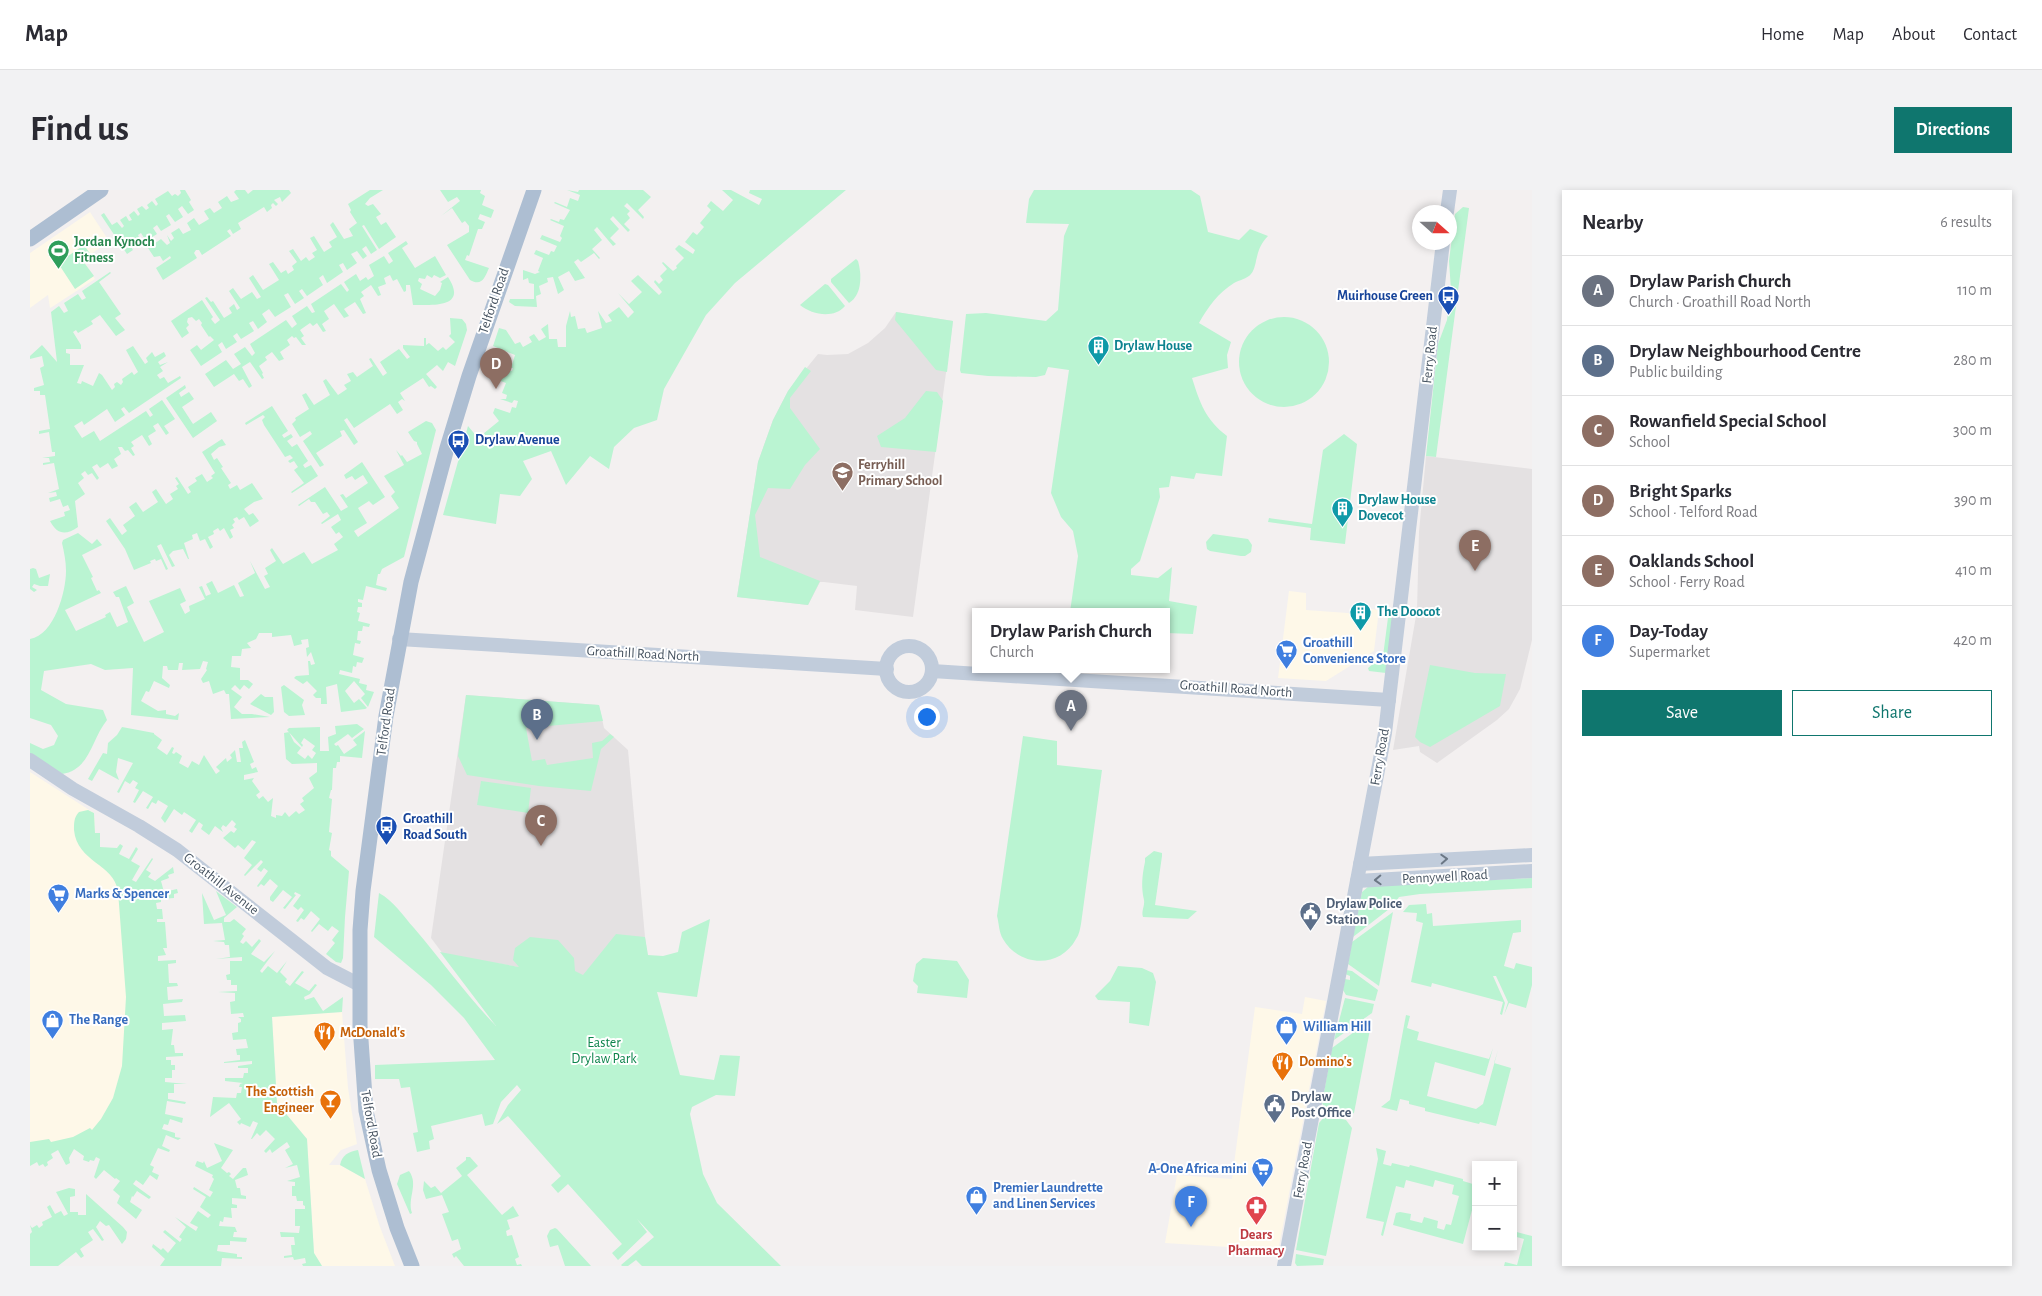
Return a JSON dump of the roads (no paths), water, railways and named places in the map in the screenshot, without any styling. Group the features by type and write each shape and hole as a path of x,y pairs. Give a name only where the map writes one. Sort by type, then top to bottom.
{"main road":[{"path":"30,239 101,190"},
{"name":"Telford Road","path":"412,1266 397,1228 379,1170 366,1111 362,1064 360,986 360,930 363,891 386,716 400,639 425,531 468,376 534,190"}],"street":[{"path":"1448,205 1450,190"},
{"name":"Ferry Road","path":"1284,1266 1357,881 1389,700 1442,250"},
{"name":"Groathill Road North","path":"400,639 886,669"},
{"path":"913,647 924,652 929,657 932,671 926,685 912,692 904,691 891,683 886,669 888,662 897,650 913,647"},
{"name":"Groathill Road North","path":"932,671 1389,700"},
{"name":"Groathill Avenue","path":"30,760 76,791 177,850 224,885 327,968 360,986"},
{"name":"Pennywell Road","path":"1360,864 1532,855"},
{"name":"Pennywell Road","path":"1357,881 1532,872"}],"place":[{"name":"Jordan Kynoch Fitness","path":"58,269"},
{"name":"Muirhouse Green","path":"1449,315"},
{"name":"Drylaw House","path":"1098,365"},
{"name":"Bright Sparks","path":"496,389"},
{"name":"Drylaw Avenue","path":"459,459"},
{"name":"Ferryhill Primary School","path":"842,492"},
{"name":"Drylaw House Dovecot","path":"1342,527"},
{"name":"Oaklands School","path":"1475,571"},
{"name":"The Doocot","path":"1361,631"},
{"name":"Groathill Convenience Store","path":"1287,670"},
{"name":"Drylaw Parish Church","path":"1071,731"},
{"name":"Drylaw Neighbourhood Centre","path":"537,740"},
{"name":"Groathill Road South","path":"387,846"},
{"name":"Rowanfield Special School","path":"541,846"},
{"name":"Marks & Spencer","path":"59,913"},
{"name":"Drylaw Police Station","path":"1310,931"},
{"name":"The Range","path":"53,1039"},
{"name":"William Hill","path":"1287,1046"},
{"name":"McDonald's","path":"324,1052"},
{"name":"Domino's","path":"1283,1081"},
{"name":"The Scottish Engineer","path":"330,1119"},
{"name":"Drylaw Post Office","path":"1275,1124"},
{"name":"A-One Africa mini","path":"1263,1188"},
{"name":"Premier Laundrette and Linen Services","path":"977,1215"},
{"name":"Dears Pharmacy","path":"1256,1226"},
{"name":"Day-Today","path":"1191,1227"}],"park label":[{"name":"Easter Drylaw Park","path":"604,1052"}]}
